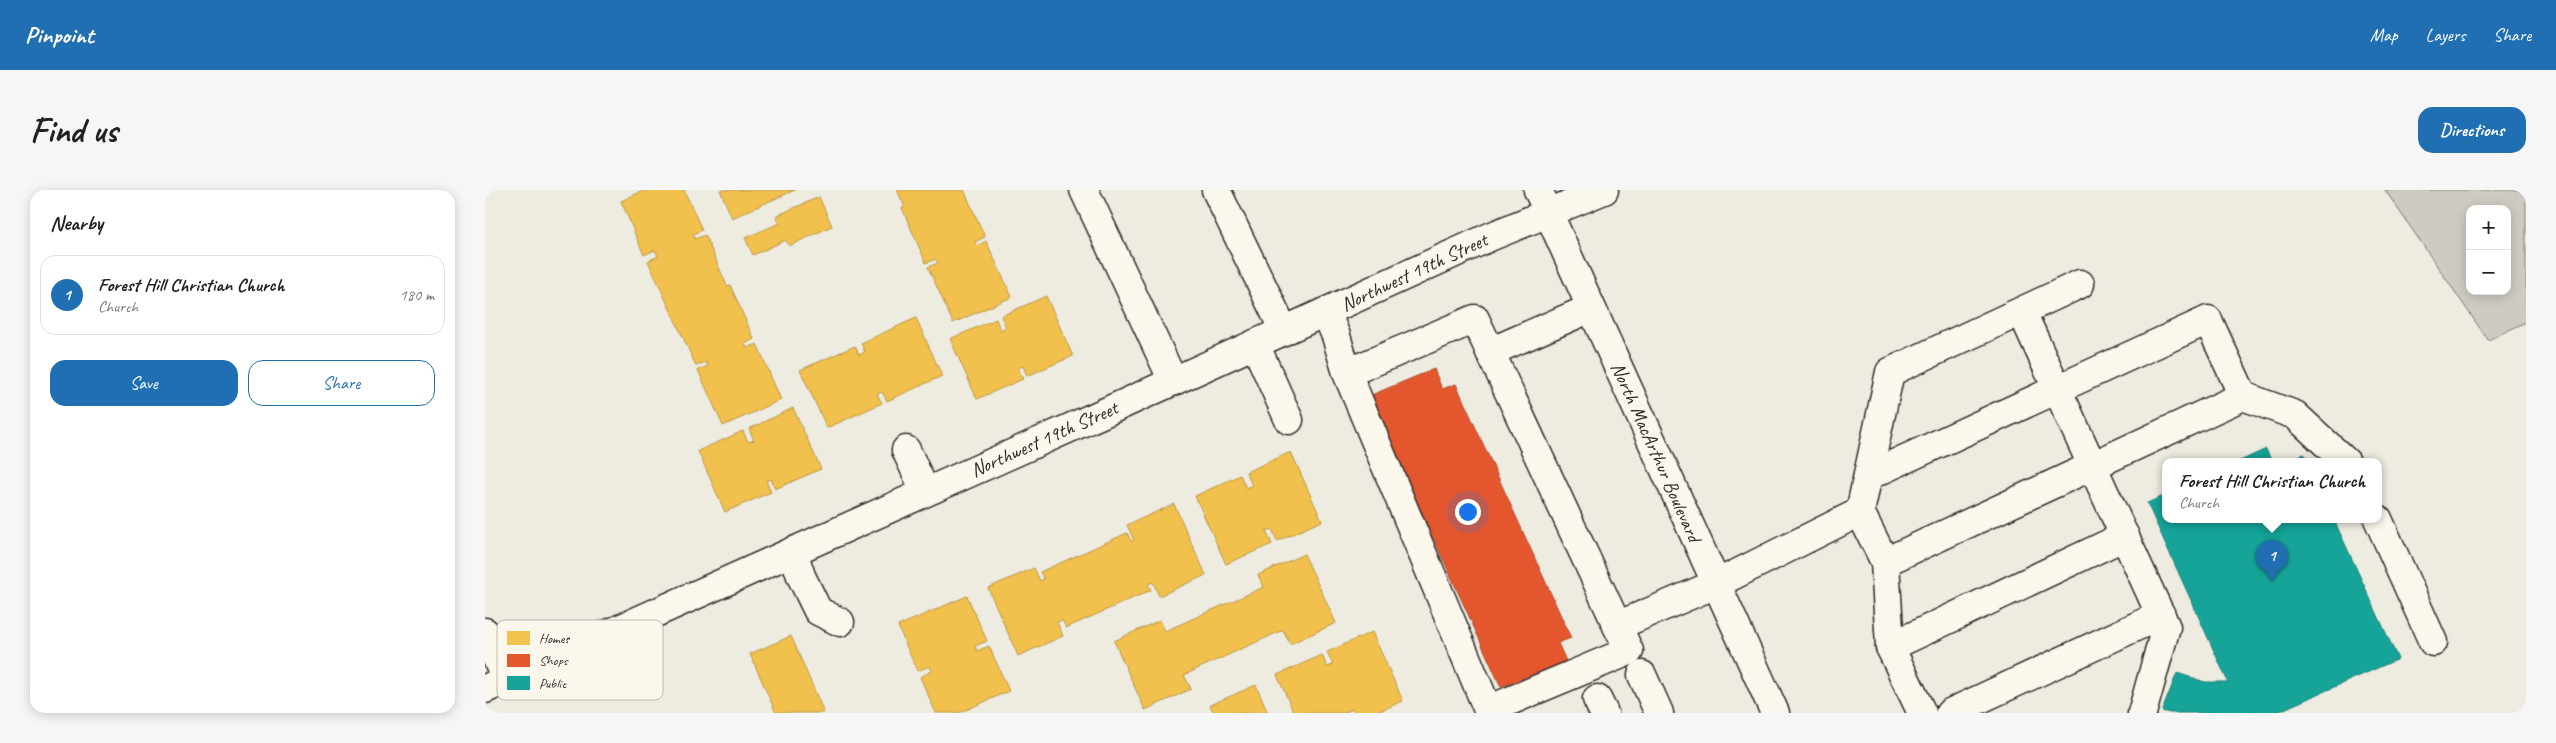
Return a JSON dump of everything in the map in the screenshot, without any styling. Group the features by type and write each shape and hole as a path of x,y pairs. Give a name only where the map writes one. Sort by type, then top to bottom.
{"street":[{"path":"1085,190 1173,381"},
{"path":"1216,190 1284,331"},
{"name":"Northwest 19th Street","path":"639,620 1492,236 1543,201 1605,190"},
{"name":"North MacArthur Boulevard","path":"1543,201 1775,713"},
{"path":"1922,713 1890,647 1885,562 1860,512 1890,372 2080,284"},
{"path":"1490,352 1591,308"},
{"path":"1326,312 1336,336 1347,373 1488,710 1629,651 1475,319 1347,373"},
{"path":"2022,312 2166,627 2142,713"},
{"path":"1868,476 2208,320 2243,396"},
{"path":"1255,344 1289,420"},
{"path":"1885,562 2243,396 2295,414 2342,458"},
{"path":"906,450 925,491"},
{"path":"1617,626 1716,584 1860,512"},
{"path":"2380,523 2433,642"},
{"path":"1890,647 2125,536"},
{"path":"793,551 801,576 818,611 840,622"},
{"path":"1950,713 2161,615"},
{"path":"485,632 496,684"},
{"path":"1642,675 1659,713"}],"shaded area":[{"path":"2385,190 2526,190 2526,322 2488,340"}],"building: Homes":[{"path":"645,190 684,190 702,230 693,234 695,239 705,235 727,286 730,285 754,339 745,344 747,348 757,344 781,400 723,426 698,370 708,366 706,362 696,366 648,261 658,256 655,250 644,255 621,201"},
{"path":"720,190 795,190 732,218"},
{"path":"897,190 964,190 985,237 975,242 977,246 986,241 1012,297 953,323 928,267 938,263 936,259 926,263 902,208 905,207"},
{"path":"819,197 832,226 789,246 786,240 753,255 745,238 780,223 776,216"},
{"path":"1046,296 1073,356 1027,376 1023,366 1018,368 1023,379 977,399 950,339 996,319 1000,330 1006,327 1001,316"},
{"path":"916,318 942,376 887,401 882,392 877,394 882,403 827,428 800,370 855,346 859,355 865,352 861,343"},
{"path":"793,408 821,469 775,489 771,479 766,481 771,492 725,512 698,451 743,431 748,442 754,440 749,429"},
{"path":"1291,452 1322,521 1277,541 1272,529 1266,531 1272,544 1226,564 1195,496 1240,475 1246,488 1252,485 1246,472"},
{"path":"1174,504 1206,575 1159,596 1153,582 1148,584 1151,590 1066,628 1062,620 1057,622 1063,636 1018,656 988,588 1034,568 1040,581 1044,579 1040,572 1127,533 1131,541 1134,540 1127,525"},
{"path":"1304,554 1336,623 1290,644 1283,630 1184,675 1191,689 1145,710 1114,641 1160,620 1165,631 1264,587 1258,575"},
{"path":"967,596 987,641 975,646 977,651 989,646 1009,691 959,713 936,713 920,677 932,671 930,666 917,671 898,626"},
{"path":"1372,632 1403,701 1375,713 1354,713 1353,709 1347,711 1348,713 1294,713 1277,675 1322,655 1327,667 1333,665 1327,652"},
{"path":"791,636 824,713 776,713 750,654"},
{"path":"1256,685 1268,713 1214,713 1210,705"}],"building: Shops":[{"path":"1434,369 1442,389 1456,384 1571,638 1558,643 1566,661 1501,687 1369,396"}],"building: Public":[{"path":"2266,449 2270,458 2247,458"},
{"path":"2304,454 2306,458 2294,458"},
{"path":"2162,497 2162,523 2335,523 2398,659 2275,713 2170,713 2162,711 2177,673 2205,682 2228,682 2147,503"}],"place":[{"name":"Forest Hill Christian Church","path":"2272,581"}]}
